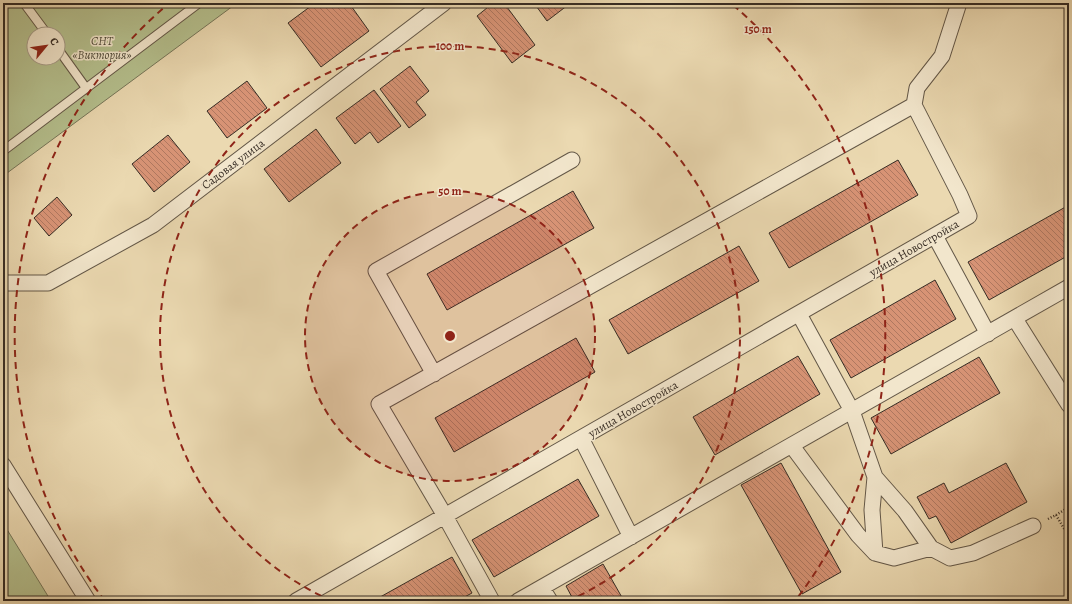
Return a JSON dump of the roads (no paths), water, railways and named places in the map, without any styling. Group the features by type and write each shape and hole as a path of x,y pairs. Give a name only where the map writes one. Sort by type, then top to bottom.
{"street":[{"name":"Садовая улица","path":"3,283 48,283 153,225 444,3"},
{"path":"492,601 445,516 379,404 914,105 917,88 942,56 959,3"},
{"name":"улица Новостройка","path":"296,601 316,596 445,516 970,216 914,105"},
{"path":"434,374 376,271 572,160"},
{"path":"935,236 988,334"},
{"path":"518,601 1069,287"},
{"path":"799,314 852,411 875,477 905,511 932,548 950,558 973,553 1033,526"},
{"path":"1015,319 1069,405"},
{"path":"582,438 631,537"},
{"path":"792,446 858,535 875,553 894,558 932,548"},
{"path":"3,465 88,601"},
{"path":"875,477 872,510 875,553"},
{"path":"542,588 550,601"}],"lane":[{"path":"24,3 41,26"},
{"path":"3,151 199,3"},
{"path":"66,60 86,88"}],"park label":[{"name":"СНТ «Виктория»","path":"102,48"}]}
